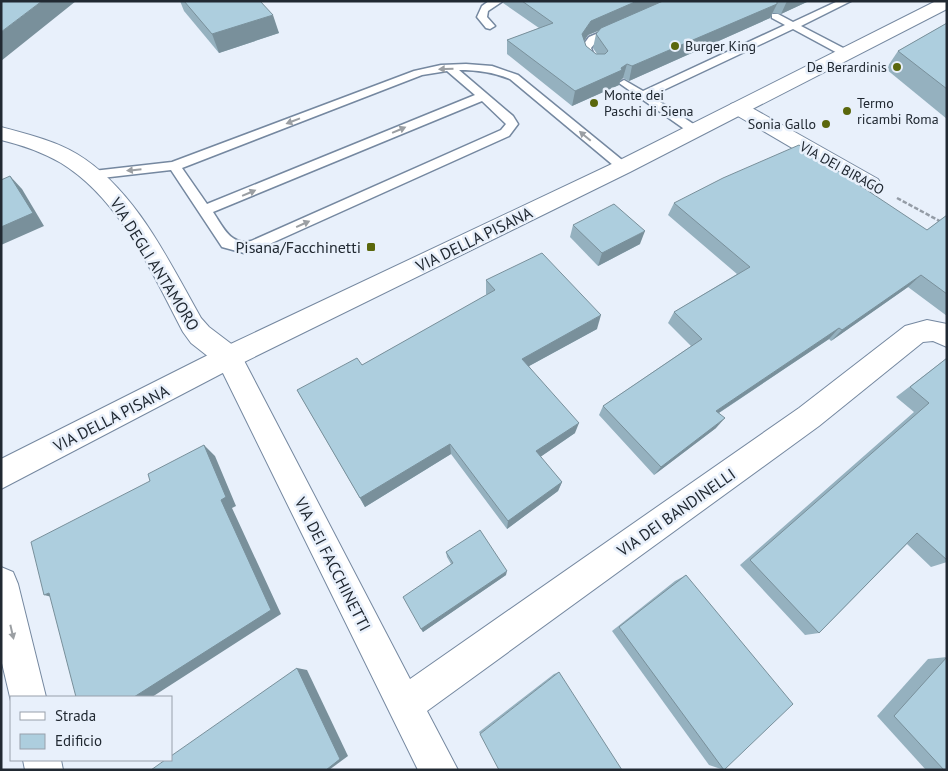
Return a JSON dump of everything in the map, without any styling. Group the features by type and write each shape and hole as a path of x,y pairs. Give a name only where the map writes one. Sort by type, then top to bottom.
{"street":[{"name":"VIA DELLA PISANA","path":"1,476 229,357 623,167 947,2"},
{"name":"VIA DEI BIRAGO","path":"738,108 870,184"},
{"name":"VIA DEGLI ANTAMORO","path":"1,133 44,146 93,175 121,207 148,248 192,325 200,335 229,357"},
{"name":"VIA DEI BANDINELLI","path":"404,705 809,417 914,334 923,330 932,330 947,336"},
{"name":"VIA DEI FACCHINETTI","path":"229,357 404,705 439,770"},
{"path":"1,584 28,696"}],"lane":[{"path":"490,26 482,17 482,12 486,7 498,1"},
{"path":"643,95 846,1"},
{"path":"776,16 847,54"},
{"path":"598,65 586,52 588,44 599,36 624,25"},
{"path":"174,166 227,243 244,248 254,246 505,133 512,124 511,120 450,68"},
{"path":"93,175 174,166 418,73 450,68 490,69 503,71 514,77 623,167"},
{"path":"624,82 694,130"},
{"path":"204,211 483,96"}],"path":[{"name":"VIA DEI BIRAGO","path":"870,184 947,225"}],"building":[{"path":"1,1 42,1 1,32"},
{"path":"184,1 260,1 273,15 212,34"},
{"path":"522,1 637,1 591,21 582,34 586,46 596,54 605,54 608,51 596,34 601,28 663,1 777,1 777,4 632,66 627,64 621,68 622,70 575,91 507,40 553,23"},
{"path":"947,23 947,89 898,51"},
{"path":"799,145 927,230 947,215 947,294 921,275 842,330 839,328 716,411 725,418 661,467 603,406 702,339 674,312 750,267 674,203 723,178"},
{"path":"10,176 33,213 1,227 1,180"},
{"path":"614,204 645,231 602,253 573,225"},
{"path":"542,253 601,315 522,359 579,423 536,451 562,482 508,521 450,444 360,498 297,390 357,358 362,365 495,290 486,280"},
{"path":"947,358 947,560 917,533 819,633 750,560 929,403 910,387"},
{"path":"204,445 226,497 221,500 271,610 136,696 76,696 49,593 44,595 31,542 150,481 148,474"},
{"path":"480,530 507,571 421,629 403,597 453,563 446,552"},
{"path":"686,575 793,704 724,770 619,627"},
{"path":"947,657 947,770 944,770 894,716"},
{"path":"297,668 340,759 326,770 151,770 164,761 172,761 172,755"},
{"path":"559,672 622,770 499,770 480,734"}],"place":[{"name":"Burger King","path":"675,46"},
{"name":"De Berardinis","path":"897,67"},
{"name":"Monte dei Paschi di Siena","path":"594,103"},
{"name":"Termo ricambi Roma","path":"847,111"},
{"name":"Sonia Gallo","path":"826,124"},
{"name":"Pisana/Facchinetti","path":"371,247"}]}
